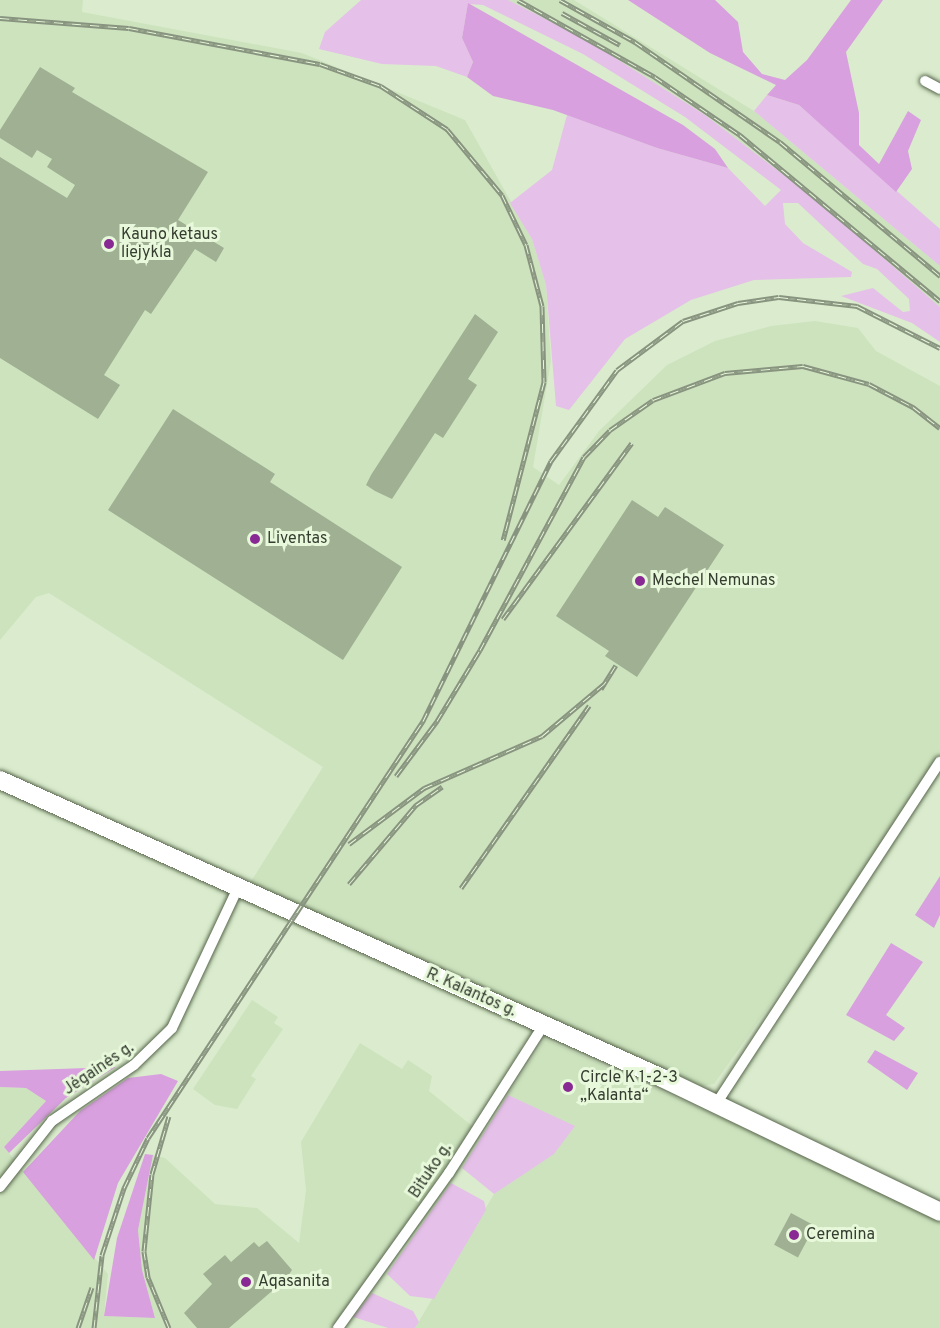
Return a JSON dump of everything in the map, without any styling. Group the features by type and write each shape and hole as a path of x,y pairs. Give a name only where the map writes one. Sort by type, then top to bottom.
{"main road":[{"name":"R. Kalantos g.","path":"0,780 716,1104 940,1212"}],"street":[{"path":"926,81 940,89"},
{"path":"716,1104 940,762"},
{"name":"Jėgainės g.","path":"0,1187 52,1121 134,1065 172,1028 238,888"},
{"name":"Bituko g.","path":"338,1328 449,1173 543,1026"}],"shaded area":[{"path":"0,0 83,0 82,12 302,53 465,120 532,239 546,285 551,361 533,467 559,485 599,431 667,365 715,341 771,326 815,321 858,328 876,351 940,386 940,766 714,1084 702,1086 250,883 323,767 49,593 36,597 0,640"},
{"path":"361,0 508,0 587,40 705,115 814,198 940,307 940,342 912,323 841,296 873,288 903,312 910,311 909,299 877,269 863,264 798,203 783,203 785,224 803,243 852,272 851,277 754,280 691,300 625,339 569,410 556,406 546,285 532,239 510,203 552,170 567,115 657,148 728,168 765,206 781,190 685,117 583,54 483,5 468,4 462,38 473,62 467,77 436,66 382,64 319,49 325,32"},
{"path":"508,0 574,0 754,111 940,266 940,307 814,198 705,115 587,40"},
{"path":"628,0 715,0 738,22 743,52 762,74 785,80 807,60 851,0 883,0 846,52 859,113 859,145 879,164 908,111 921,120 908,151 912,169 896,192 799,105 767,95 776,85 710,53"},
{"path":"468,3 683,125 715,149 728,168 657,148 553,110 493,96 467,77 473,62 462,38"},
{"path":"767,95 799,105 940,229 940,266 754,111"},
{"path":"940,876 940,915 934,928 915,915"},
{"path":"891,943 923,962 886,1015 905,1028 894,1041 846,1015"},
{"path":"252,1000 278,1017 274,1023 283,1029 251,1076 256,1079 237,1109 215,1105 193,1089"},
{"path":"545,1039 809,1157 940,1221 940,1328 415,1328 494,1194 574,1127 508,1095"},
{"path":"360,1043 402,1069 408,1060 432,1076 429,1091 482,1134 451,1183 344,1328 0,1328 0,1087 26,1088 46,1101 4,1147 108,1274 104,1316 155,1318 142,1270 138,1230 153,1155 165,1158 215,1204 257,1208 299,1243 306,1190 301,1142"},
{"path":"875,1050 918,1073 907,1090 867,1062"},
{"path":"116,1067 66,1098 9,1153 4,1147 46,1101 26,1088 0,1087 0,1071"},
{"path":"161,1074 178,1081 118,1183 94,1260 23,1172 80,1111 128,1078"},
{"path":"508,1095 575,1126 554,1154 494,1194 462,1168"},
{"path":"145,1154 153,1155 138,1230 142,1270 155,1318 104,1316 117,1238"},
{"path":"451,1183 484,1201 486,1210 434,1299 410,1296 387,1274"},
{"path":"372,1293 413,1311 419,1322 415,1328 388,1328 353,1317"}],"building":[{"name":"Kauno ketaus liejykla","path":"40,67 75,88 72,92 208,172 178,220 224,248 216,262 195,249 151,314 145,310 104,375 120,385 98,419 0,358 0,157 67,198 75,185 47,167 52,159 37,150 32,158 0,138 0,130"},
{"path":"475,314 498,332 468,379 477,385 443,438 435,433 392,499 375,491 366,485 371,475"},
{"name":"Liventas","path":"173,409 275,474 270,482 402,567 343,660 108,510"},
{"name":"Mechel Nemunas","path":"632,500 658,517 665,507 724,545 637,677 605,656 609,651 556,616"},
{"name":"Ceremina","path":"791,1213 815,1226 798,1257 774,1245"},
{"name":"Aqasanita","path":"267,1241 292,1270 286,1279 229,1328 197,1328 184,1313 212,1284 203,1274 225,1255 231,1262 254,1242 259,1247"}],"railway":[{"path":"518,0 655,77 740,135 940,301"},
{"path":"560,0 635,42 780,142 940,276"},
{"path":"562,13 620,45"},
{"path":"0,18 129,28 320,64 381,86 447,129 502,195 526,245 542,306 544,382 503,540"},
{"path":"94,1328 102,1255 124,1188 148,1138 423,721 551,461 617,370 683,321 738,303 779,297 857,306 940,348"},
{"path":"396,776 437,721 480,650 584,457 610,430 653,400 725,373 803,366 869,384 913,407 940,428"},
{"path":"503,619 632,443"},
{"path":"601,689 616,665"},
{"path":"349,844 424,788 542,736 604,684"},
{"path":"461,888 589,706"},
{"path":"349,884 416,805 442,787"},
{"path":"169,1116 152,1174 144,1251 148,1277 169,1328"},
{"path":"78,1328 92,1287"}],"place":[{"name":"Kauno ketaus liejykla","path":"109,244"},
{"name":"Liventas","path":"255,539"},
{"name":"Mechel Nemunas","path":"640,581"},
{"name":"Circle K 1-2-3 „Kalanta“","path":"568,1087"},
{"name":"Ceremina","path":"794,1235"},
{"name":"Aqasanita","path":"246,1282"}]}
